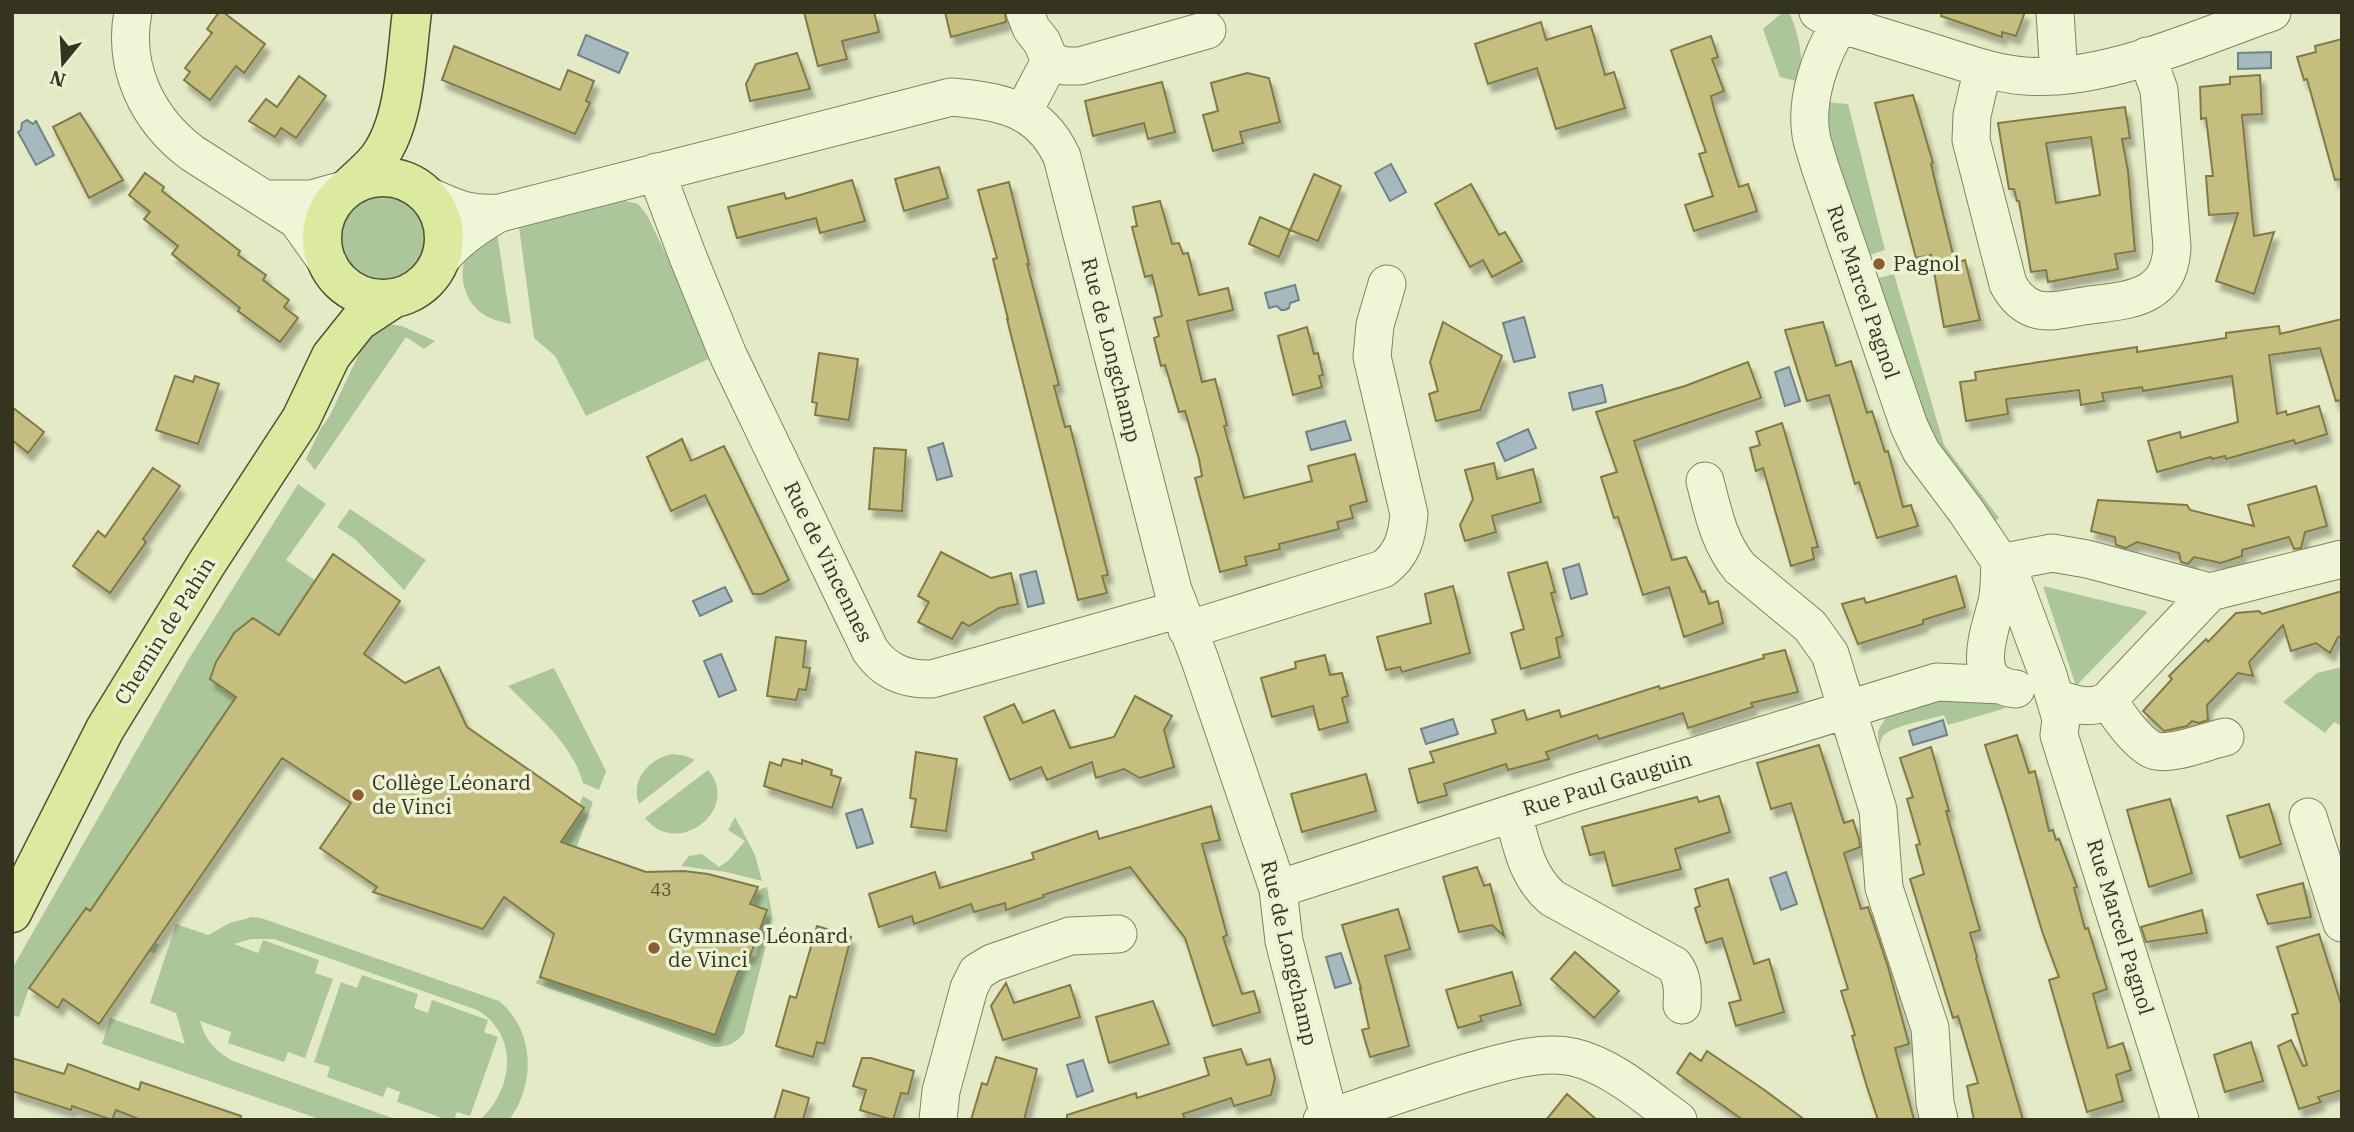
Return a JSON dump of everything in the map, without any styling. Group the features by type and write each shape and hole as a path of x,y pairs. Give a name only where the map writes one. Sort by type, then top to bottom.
{"main road":[{"path":"347,190 377,160 391,133 399,109 412,12"},
{"path":"399,109 403,161 435,206 443,229 441,259 423,284 410,293 394,298 377,298 351,289 342,282 328,265 323,243 325,221 337,198 358,183 383,177 396,179 423,192"},
{"name":"Chemin de Pahin","path":"328,265 333,301 331,356"},
{"name":"Chemin de Pahin","path":"12,913 105,729 300,419 331,356 359,321 394,298"}],"street":[{"path":"133,12 131,45 134,72 158,121 177,142 192,153 297,220 328,265"},
{"path":"1023,112 1049,61 1025,12"},
{"path":"2055,12 2059,76"},
{"path":"1829,18 1983,68 2025,76 2059,76 2094,72 2272,12"},
{"name":"Rue Marcel Pagnol","path":"1829,18 1829,42 1813,92 1810,113 1811,135 1820,167 1909,426 1921,451 2013,581 2029,622 2061,719 2059,735 2180,1120"},
{"path":"1049,61 1072,67 1080,66 1207,30"},
{"path":"1983,68 1972,115 1971,140 2008,284 2018,299 2026,305 2054,311 2140,296 2162,281 2170,265 2172,247 2159,90 2147,56"},
{"name":"Rue de Longchamp","path":"500,213 951,97 990,101 1023,112 1048,132 1062,157 1167,566 1278,889 1284,941 1327,1119"},
{"name":"Rue de Vincennes","path":"656,172 728,355 870,650 882,664 905,677 932,679 1383,569 1394,561 1403,547 1409,514 1372,357 1375,325 1387,284"},
{"path":"265,199 311,199 347,190"},
{"path":"423,192 462,211 477,214 499,213 461,237 441,259"},
{"path":"1704,481 1720,537 1732,558 1740,568 1810,626 1830,654 1878,810 1884,888 1930,1028 1935,1102 1939,1120"},
{"path":"2059,735 1992,677 1986,667 1984,656 1998,598 2000,563 2052,553 2087,559 2210,592 2342,559"},
{"path":"2006,687 2031,688 2041,682 2052,686 2081,706 2101,704 2108,700 2210,592"},
{"path":"1986,645 1990,635 1998,627 2019,621 2029,622"},
{"name":"Rue Paul Gauguin","path":"1937,682 1986,645"},
{"name":"Rue Paul Gauguin","path":"1278,889 1937,682 1982,682 2006,687"},
{"path":"2108,700 2140,741 2155,751 2172,751 2225,737"},
{"path":"1513,814 1531,873 1539,887 1552,898 1674,965 1681,981 1682,1004"},
{"path":"2308,817 2342,923"},
{"path":"938,1120 941,1091 969,988 977,972 992,963 1070,936 1118,934"},
{"path":"1327,1119 1417,1087 1503,1063 1558,1055 1588,1062 1619,1078 1678,1120"}],"green space":[{"path":"1783,12 1789,12 1798,38 1801,55 1800,82 1780,77 1763,29"},
{"path":"1824,102 1848,104 1885,250 1867,256 1828,145"},
{"path":"374,197 390,197 413,209 422,223 425,240 422,257 413,271 390,283 374,283 358,276 346,264 339,248 339,232 346,216 358,204"},
{"path":"625,201 638,204 647,215 715,356 586,416 555,356 534,338 519,227"},
{"path":"497,233 511,324 480,312 469,298 463,281 467,254 475,245"},
{"path":"1894,274 1944,445 1999,518 1993,523 1937,450 1875,279"},
{"path":"387,324 402,326 435,341 424,349 406,337 315,470 306,459 321,428 329,417 368,335"},
{"path":"298,484 326,504 286,560 316,581 279,635 253,618 226,644 216,661 211,679 236,697 98,900 159,945 154,954 86,908 29,988 19,1017 12,1015 12,969 187,662"},
{"path":"350,509 426,560 404,590 356,540 337,527"},
{"path":"2043,586 2146,611 2147,613 2076,686"},
{"path":"2342,667 2340,725 2334,722 2325,733 2283,702 2317,673"},
{"path":"554,668 606,771 599,790 583,783 562,742 508,686"},
{"path":"1943,698 1991,702 2006,708 1948,725 1944,715 1902,726 1883,736 1879,753 1878,731 1886,717"},
{"path":"673,754 695,760 639,804 639,779 649,765"},
{"path":"708,770 716,785 717,799 712,813 702,824 674,834 659,830 645,818"},
{"path":"583,796 593,802 565,880 542,868 584,808 579,805"},
{"path":"735,817 755,855 762,881 726,872 681,866 689,856 702,854 719,867 729,860 745,841 728,830"},
{"path":"767,887 772,914 770,929 744,1033 730,1044 713,1047 535,983 540,977 715,1035 744,955 756,957 760,941 750,937 762,925 767,911 752,904 757,890"},
{"path":"252,917 499,1001 520,1027 528,1058 524,1090 509,1120 480,1120 499,1094 507,1063 506,1048 500,1034 491,1021 477,1010 274,939 251,939 234,944 258,953 263,940 319,960 315,973 333,979 305,1058 288,1052 284,1062 228,1043 231,1032 200,1021 208,1040 221,1054 233,1061 398,1120 322,1120 102,1044 110,1018 185,1044 176,1013 150,1003 176,924 208,935 230,923"},
{"path":"362,975 418,994 414,1008 428,1013 432,1000 488,1020 484,1032 498,1037 470,1116 457,1112 454,1120 448,1120 397,1102 400,1092 387,1087 383,1097 327,1077 330,1067 314,1062 341,982 357,988"}],"shaded area":[{"path":"586,35 628,53 619,73 578,55"},
{"path":"2271,52 2271,68 2238,69 2238,53"},
{"path":"27,120 33,124 36,121 54,155 36,165 18,132 22,123"},
{"path":"1391,164 1406,192 1390,201 1375,173"},
{"path":"1295,285 1299,300 1290,303 1285,310 1277,306 1269,308 1265,293"},
{"path":"1524,317 1535,357 1514,362 1503,323"},
{"path":"1789,367 1800,401 1785,406 1775,372"},
{"path":"1602,385 1606,402 1573,410 1569,393"},
{"path":"1345,421 1351,440 1311,450 1306,432"},
{"path":"1528,429 1536,448 1505,461 1497,443"},
{"path":"943,443 952,476 937,480 928,448"},
{"path":"1579,564 1587,594 1571,599 1563,569"},
{"path":"1036,571 1044,603 1028,607 1020,575"},
{"path":"725,587 732,601 700,616 693,601"},
{"path":"721,654 736,690 719,697 704,661"},
{"path":"1453,719 1458,734 1426,744 1421,729"},
{"path":"1943,720 1947,735 1913,745 1909,731"},
{"path":"862,809 873,843 857,848 846,814"},
{"path":"1786,872 1797,904 1781,910 1770,878"},
{"path":"1341,953 1351,983 1335,988 1326,957"},
{"path":"1083,1060 1093,1091 1077,1097 1067,1065"}],"building":[{"path":"219,12 223,12 265,44 244,73 236,66 210,100 184,80 190,72 185,68 212,33 207,29"},
{"path":"804,12 874,12 879,32 842,41 847,59 818,66"},
{"path":"945,12 1005,12 1006,22 951,37"},
{"path":"1942,12 2025,12 2016,36 2002,32 2002,37 1941,16"},
{"path":"1541,22 1546,40 1591,26 1605,75 1614,72 1625,108 1556,129 1537,68 1488,84 1475,44"},
{"path":"1711,36 1718,57 1712,59 1724,91 1711,96 1714,109 1739,187 1748,184 1757,211 1694,231 1685,205 1713,196 1699,154 1706,152 1671,50"},
{"path":"2342,39 2342,179 2335,180 2307,79 2304,80 2297,57 2316,52 2315,46"},
{"path":"454,46 560,90 568,70 594,81 586,101 590,103 575,134 442,80"},
{"path":"797,53 810,89 750,101 746,84 756,64"},
{"path":"1247,73 1269,78 1280,122 1240,132 1243,143 1213,151 1203,115 1218,111 1211,83"},
{"path":"2260,75 2262,114 2242,115 2254,236 2274,232 2254,294 2216,281 2238,213 2209,215 2206,176 2213,176 2206,118 2201,119 2200,87 2230,84 2230,77"},
{"path":"299,76 326,96 296,138 281,128 275,137 249,121 266,99 277,107"},
{"path":"1162,82 1175,132 1148,139 1144,123 1093,136 1085,101"},
{"path":"1913,95 1933,163 1931,164 1955,263 1965,260 1980,320 1944,327 1931,255 1916,258 1875,103"},
{"path":"2125,107 2130,138 2122,139 2128,171 2135,251 2115,254 2118,269 2048,282 2046,270 2031,272 2019,201 2014,189 2009,189 1998,123","holes":["2091,137 2100,195 2056,203 2046,143"]},
{"path":"80,113 123,180 89,198 53,127"},
{"path":"939,167 948,198 904,211 895,179"},
{"path":"145,173 164,187 162,191 240,251 238,255 266,275 263,280 289,300 284,307 298,318 280,342 238,311 240,308 172,254 178,246 144,219 150,212 129,195"},
{"path":"1314,174 1341,186 1318,241 1290,230"},
{"path":"852,180 865,221 820,233 816,218 737,238 728,207 784,193 786,199"},
{"path":"1009,182 1027,264 1059,385 1054,386 1065,427 1070,426 1108,575 1102,576 1107,593 1078,600 1007,319 993,259 997,258 978,190"},
{"path":"1471,184 1499,235 1505,232 1522,261 1492,277 1483,260 1470,267 1435,204"},
{"path":"1160,201 1172,244 1179,243 1183,254 1188,253 1199,295 1228,288 1233,310 1187,321 1202,382 1215,379 1227,425 1224,426 1244,498 1312,481 1308,466 1355,454 1367,501 1350,506 1353,518 1337,522 1339,529 1279,544 1280,549 1245,557 1247,565 1220,572 1195,478 1202,476 1199,459 1185,411 1179,412 1165,365 1161,366 1154,338 1159,336 1154,318 1162,316 1152,275 1145,277 1132,227 1137,226 1133,207"},
{"path":"1260,217 1290,230 1279,257 1249,244"},
{"path":"2342,319 2342,400 2336,401 2320,348 2269,355 2277,414 2286,411 2287,415 2319,406 2327,434 2295,444 2294,440 2226,459 2225,456 2211,457 2157,472 2148,441 2180,432 2181,438 2238,422 2232,376 2143,391 2142,387 2102,393 2104,401 2081,405 2079,390 2006,399 2008,414 1966,421 1960,382 1976,380 1975,372 2137,347 2137,352 2226,338 2226,333 2279,326 2280,334"},
{"path":"1443,322 1502,356 1480,410 1436,421 1429,394 1438,391 1430,362"},
{"path":"1823,322 1836,366 1851,361 1867,413 1872,411 1885,452 1888,451 1903,507 1911,505 1918,526 1877,538 1859,482 1855,484 1829,395 1807,401 1785,330"},
{"path":"1307,327 1314,354 1318,353 1323,375 1319,376 1322,387 1293,395 1278,336"},
{"path":"819,353 858,359 849,420 815,415 817,403 812,402"},
{"path":"1748,362 1761,398 1634,441 1672,560 1686,557 1702,592 1705,591 1709,604 1718,601 1723,623 1684,637 1669,587 1643,595 1618,517 1614,518 1601,477 1617,472 1596,412 1685,386"},
{"path":"175,376 193,382 195,376 219,384 198,444 156,430"},
{"path":"12,407 44,432 28,453 12,440"},
{"path":"1782,423 1818,547 1812,548 1814,559 1791,566 1763,468 1756,471 1750,448 1760,445 1756,432"},
{"path":"682,439 691,461 724,446 789,580 762,594 753,594 705,495 671,511 647,457"},
{"path":"874,448 906,450 902,511 869,509"},
{"path":"1494,463 1497,479 1533,469 1541,502 1492,516 1496,532 1465,541 1460,525 1473,499 1465,470"},
{"path":"153,468 180,486 143,539 146,542 110,593 73,566 98,531 105,537"},
{"path":"2316,486 2327,526 2305,532 2301,548 2294,549 2289,537 2242,550 2242,556 2221,563 2194,557 2188,564 2181,562 2179,553 2137,542 2126,548 2116,545 2115,537 2091,531 2098,500 2187,505 2190,510 2254,526 2248,505"},
{"path":"941,552 991,578 1011,573 1018,604 999,608 969,626 962,622 952,639 918,622 929,602 918,596"},
{"path":"333,554 400,601 364,654 405,683 439,667 467,727 584,808 561,842 646,872 684,871 708,874 758,887 750,904 767,910 750,956 744,955 715,1035 540,977 554,934 504,897 483,929 373,892 377,887 320,848 351,803 282,758 99,1024 63,999 58,1008 29,988 86,908 90,911 236,697 210,679 216,662 234,633 253,618 279,635"},
{"path":"1547,562 1555,592 1551,593 1563,636 1556,638 1560,657 1521,669 1511,633 1524,629 1508,573"},
{"path":"1956,576 1965,607 1923,620 1923,624 1858,644 1842,604 1864,598 1866,603"},
{"path":"1453,586 1470,653 1402,672 1400,667 1386,670 1377,637 1431,623 1425,594"},
{"path":"2342,591 2342,636 2338,637 2330,653 2316,643 2291,651 2283,625 2249,662 2253,676 2238,673 2207,705 2208,720 2199,723 2192,721 2187,726 2164,731 2143,711 2172,679 2169,676 2236,613 2259,611 2262,614"},
{"path":"776,637 806,641 803,667 810,668 806,690 799,689 796,700 767,696"},
{"path":"1785,650 1798,692 1751,703 1753,707 1688,728 1683,713 1599,739 1597,735 1546,752 1549,759 1508,770 1506,764 1444,784 1447,795 1418,803 1409,769 1434,762 1430,752 1496,733 1492,720 1524,710 1527,720 1559,710 1561,717"},
{"path":"1325,655 1330,675 1342,673 1348,696 1342,698 1348,722 1319,730 1313,706 1272,717 1261,678 1296,668 1295,662"},
{"path":"1135,696 1172,716 1164,730 1174,767 1140,778 1124,769 1096,778 1092,762 1047,780 1041,767 1010,780 984,717 1014,704 1023,723 1054,710 1070,748 1114,737"},
{"path":"2017,735 2029,773 2035,771 2049,831 2053,830 2056,840 2059,839 2077,887 2074,888 2085,929 2088,928 2107,989 2093,994 2108,1048 2123,1043 2131,1070 2116,1075 2123,1101 2087,1112 2049,980 2059,977 2042,931 1985,745"},
{"path":"1819,745 1844,823 1853,820 1859,839 1860,847 1844,853 1861,909 1868,907 1909,1044 1895,1048 1914,1120 1878,1120 1841,991 1848,989 1791,803 1771,809 1757,763"},
{"path":"1931,747 1980,930 1970,933 1976,958 2023,1120 1974,1120 1967,1086 1978,1083 1958,1016 1953,1018 1910,879 1924,874 1916,845 1920,844 1907,799 1913,797 1900,758"},
{"path":"916,752 957,759 946,831 911,827 916,799 910,798"},
{"path":"783,759 802,764 802,760 832,770 831,775 841,778 832,808 764,786 770,762 781,766"},
{"path":"1366,774 1376,811 1302,832 1291,794"},
{"path":"1719,796 1730,832 1675,849 1681,869 1613,886 1604,852 1590,855 1582,827 1697,797 1699,802"},
{"path":"2170,799 2192,873 2149,887 2127,810"},
{"path":"2269,804 2281,844 2240,858 2227,816"},
{"path":"1211,806 1220,840 1202,844 1227,935 1223,937 1242,994 1254,991 1260,1012 1213,1026 1185,938 1130,867 1006,910 1005,903 974,912 971,904 914,924 912,916 879,927 869,894 935,872 940,888 1034,859 1032,853 1097,831 1099,839"},
{"path":"1477,867 1484,886 1490,884 1504,936 1492,925 1459,932 1443,877"},
{"path":"1728,879 1754,964 1769,959 1784,1012 1736,1026 1729,1003 1741,1000 1722,938 1706,943 1695,908 1700,906 1695,889"},
{"path":"2303,883 2311,917 2268,924 2257,895"},
{"path":"1398,909 1410,949 1385,956 1409,1046 1370,1057 1362,1030 1369,1028 1361,988 1342,925"},
{"path":"2202,910 2207,933 2146,942 2141,927"},
{"path":"817,926 851,937 824,1044 817,1042 813,1057 776,1046 790,996 796,998"},
{"path":"2319,934 2342,1007 2342,1090 2318,1097 2321,1102 2299,1109 2278,1046 2291,1040 2303,1066 2307,1065 2292,1015 2298,1013 2277,947"},
{"path":"1575,952 1619,991 1594,1018 1551,979"},
{"path":"1512,972 1521,1005 1480,1016 1482,1021 1458,1028 1446,990"},
{"path":"1006,983 1014,1003 1070,985 1080,1017 1003,1040 991,1006"},
{"path":"1153,1001 1169,1044 1109,1063 1096,1017"},
{"path":"2251,1042 2263,1081 2225,1092 2214,1055"},
{"path":"1241,1049 1247,1065 1270,1059 1275,1078 1271,1095 1234,1106 1231,1098 1183,1114 1185,1120 1067,1120 1067,1115 1136,1093 1137,1098 1209,1075 1204,1058"},
{"path":"1707,1051 1805,1120 1743,1120 1677,1073 1690,1053 1701,1061"},
{"path":"996,1057 1037,1069 1024,1120 971,1120 982,1083 987,1085"},
{"path":"12,1058 64,1074 68,1064 139,1090 141,1082 241,1116 240,1120 141,1120 116,1110 112,1120 72,1106 71,1110 12,1091"},
{"path":"862,1058 871,1058 914,1071 908,1094 901,1093 893,1120 860,1110 866,1090 853,1086"},
{"path":"783,1090 809,1098 803,1120 774,1120"},
{"path":"1567,1094 1597,1120 1546,1120"}],"place":[{"name":"Pagnol","path":"1879,264"},
{"name":"Collège Léonard de Vinci","path":"358,795"},
{"name":"Gymnase Léonard de Vinci","path":"654,948"}]}
